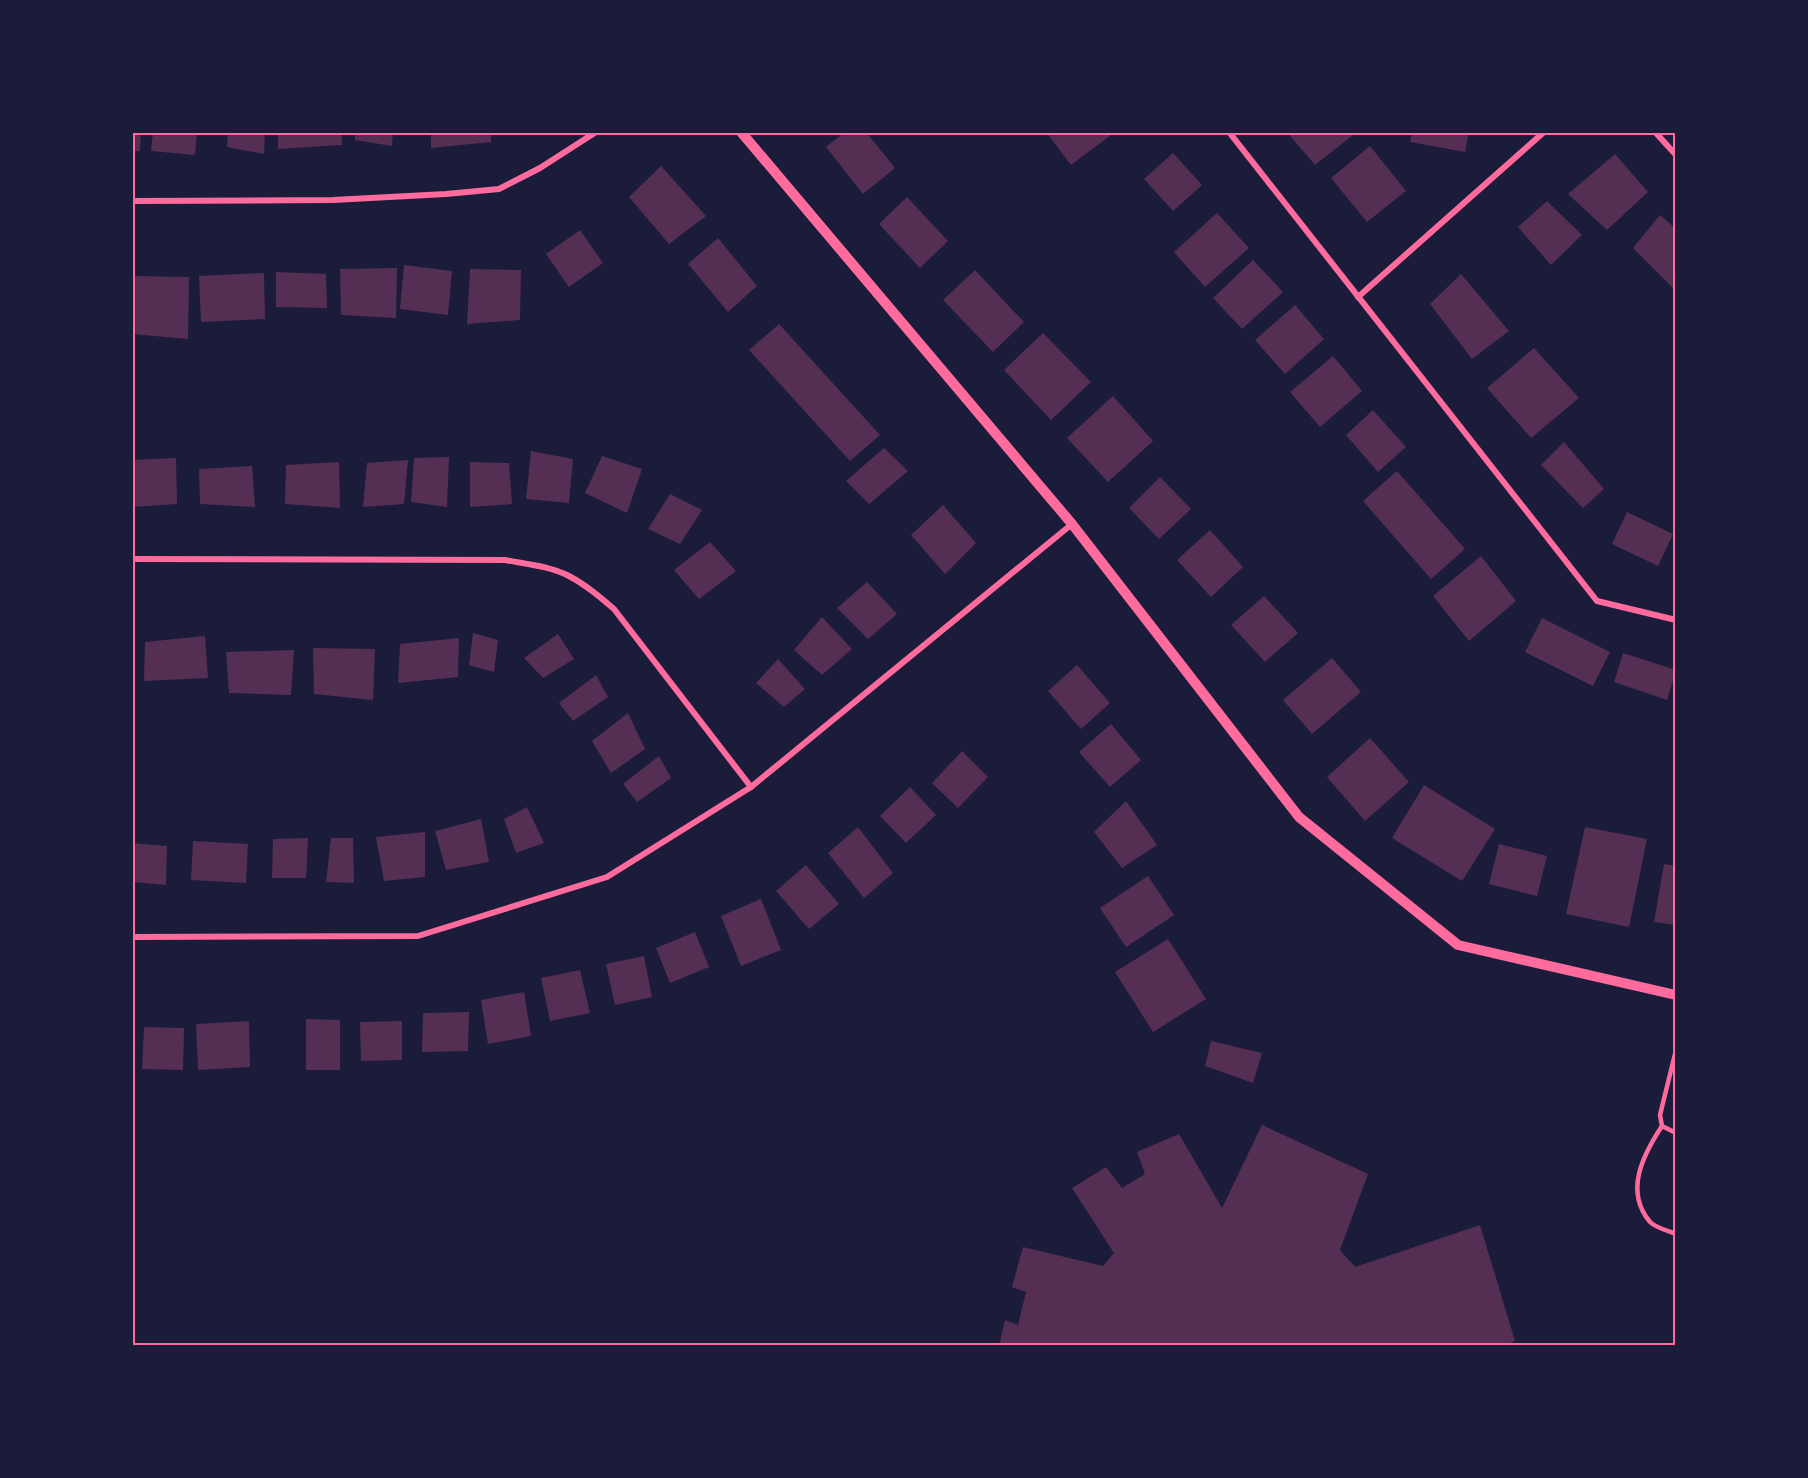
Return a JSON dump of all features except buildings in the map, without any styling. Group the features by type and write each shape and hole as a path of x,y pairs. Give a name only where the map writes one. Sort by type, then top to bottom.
{"street":[{"path":"132,201 333,200 446,195 498,189 540,168 596,132"},
{"path":"741,132 1072,524 1299,817 1458,945 1676,995"},
{"path":"1229,132 1597,601 1676,620"},
{"path":"1358,297 1544,132"},
{"path":"1655,132 1676,155"},
{"path":"132,937 418,936 607,878 751,786 1072,524"},
{"path":"132,560 505,561 567,575 591,590 614,609 751,786"}],"lane":[{"path":"1676,1050 1662,1101 1660,1115 1662,1126 1641,1161 1636,1198 1651,1223 1676,1234"},
{"path":"1662,1126 1676,1133"}]}
